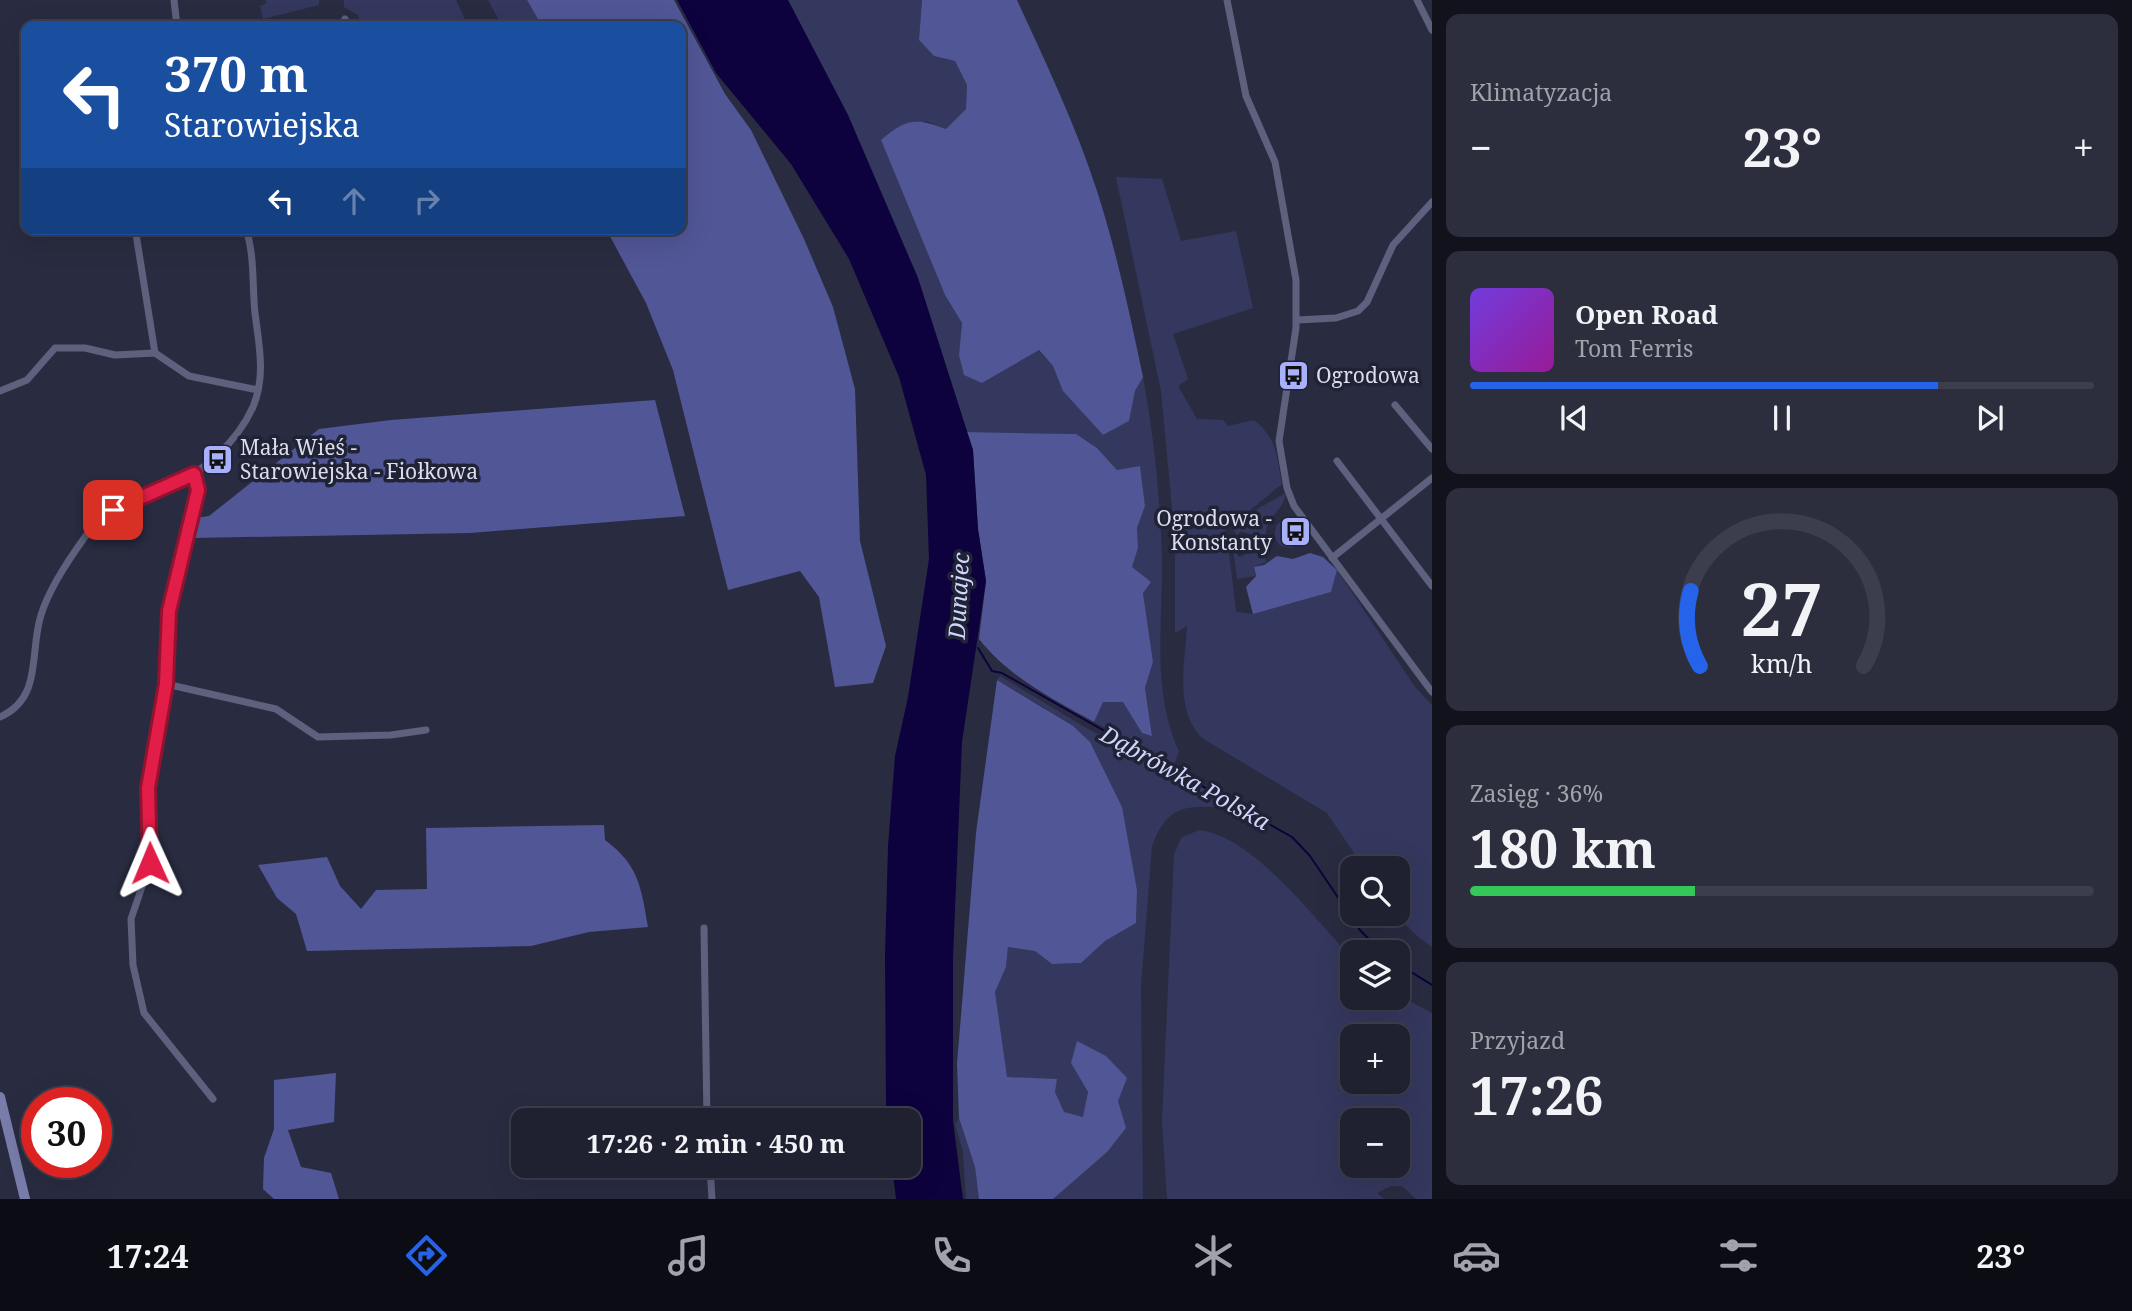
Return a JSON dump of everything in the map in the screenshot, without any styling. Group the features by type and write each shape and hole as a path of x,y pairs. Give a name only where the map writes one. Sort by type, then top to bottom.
{"street":[{"path":"174,0 176,21"},
{"path":"1227,0 1246,96 1275,162 1296,280 1297,320 1279,441 1281,462 1294,506 1432,692"},
{"path":"1417,0 1432,30"},
{"path":"1297,320 1336,317 1358,311 1367,302 1393,245 1432,202"},
{"path":"136,235 155,353"},
{"path":"0,717 17,708 29,692 41,615 87,535 123,504 170,487 194,474 220,452 243,425 258,390 261,369 253,262 247,235"},
{"path":"0,391 14,388 27,380 55,348 85,348 115,355 155,353 190,376 258,390"},
{"path":"1395,405 1432,449"},
{"path":"1337,461 1432,586"},
{"path":"194,474 198,490 169,611 166,684 148,788 150,863 131,919 133,965 145,1013 213,1099"},
{"path":"1332,558 1432,478"},
{"path":"166,684 276,709 318,737 391,735 426,730"},
{"path":"704,928 707,1108"},
{"path":"0,1097 25,1199"},
{"path":"711,1178 712,1199"}],"shaded area":[{"path":"265,0 319,0 319,5 263,19 260,6 267,3"},
{"path":"344,0 456,0 466,21 360,21 358,15 344,7"},
{"path":"488,0 527,0 539,21 499,21"},
{"path":"527,0 674,0 685,21 539,21"},
{"path":"788,0 922,0 919,40 934,56 955,61 967,85 966,109 946,129 926,121 881,140 945,295 962,323 959,355 982,383 1038,350 1053,366 1064,391 1103,435 1129,421 1135,391 1143,377 1160,512 1160,656 1165,704 1179,751 1174,765 1094,722 1102,702 1123,701 1142,733 1152,735 1145,688 1153,662 1143,593 1132,567 1138,548 1137,528 1145,506 1140,467 1117,470 1097,448 1075,434 967,432 918,278 848,115"},
{"path":"922,0 1017,0 1070,119 1089,167 1111,237 1143,377 1135,391 1129,421 1103,435 1063,391 1053,366 1039,350 982,383 964,375 959,355 962,323 945,295 881,140 911,122 927,123 946,129 966,109 967,85 955,61 934,56 919,40"},
{"path":"686,22 725,94 751,130 804,239 833,307 855,389 860,541 886,646 873,683 835,687 819,597 800,571 728,590 673,370 646,303 609,235 686,235"},
{"path":"1116,177 1162,179 1181,241 1236,231 1253,308 1173,334 1188,379 1178,386 1197,419 1223,420 1228,426 1254,420 1262,427 1275,449 1282,484 1221,534 1196,540 1175,539 1161,391"},
{"path":"655,400 685,516 470,533 193,538 195,518 209,516 319,429 391,420"},
{"path":"967,432 1076,434 1097,448 1117,470 1140,466 1145,506 1137,528 1138,548 1132,567 1151,582 1143,593 1153,662 1145,688 1152,736 1142,733 1123,702 1103,702 1094,722 1018,676 979,639 986,581 978,529 973,450"},
{"path":"1286,493 1281,506 1267,526 1266,540 1262,543 1257,536 1240,531 1238,535 1233,530 1259,508"},
{"path":"1285,517 1302,542 1291,548 1281,546 1274,538 1276,526"},
{"path":"1227,536 1236,612 1253,614 1331,592 1337,570 1415,687 1432,705 1432,947 1407,926 1410,926 1410,856 1356,856 1327,813 1202,738 1193,726 1184,700 1183,685 1187,626 1175,633 1175,545"},
{"path":"1237,537 1234,550 1239,557 1245,555 1246,550 1242,546 1245,540 1262,546 1266,562 1254,567 1255,576 1237,579 1232,539"},
{"path":"1310,553 1323,557 1337,570 1331,592 1253,614 1246,587 1256,576 1254,567 1264,565 1277,556 1293,559"},
{"path":"1000,676 1088,729 1217,795 1214,807 1191,807 1174,813 1162,825 1152,846 1141,985 1143,1199 1053,1199 1126,1128 1071,1063 1088,1092 1084,1117 1064,1113 1055,1092 1056,1079 1006,1077 995,992 1006,967 1008,947 1035,951 1052,964 1081,963 1105,941 1136,923 1137,890 1129,850 1090,743 1043,707 997,680"},
{"path":"997,680 1073,726 1090,742 1122,807 1137,890 1136,923 1105,941 1081,963 1052,964 1035,951 1008,947 1006,967 995,992 1007,1077 1057,1079 1055,1092 1064,1112 1083,1117 1088,1092 1071,1063 1077,1041 1106,1056 1127,1078 1118,1101 1126,1128 1107,1152 1053,1199 979,1199 975,1167 959,1118 957,1064 976,833"},
{"path":"604,825 605,840 625,859 637,878 648,927 589,932 531,946 307,951 296,914 277,898 258,865 327,857 340,886 361,909 376,890 427,889 426,828"},
{"path":"1199,830 1220,836 1241,848 1283,882 1340,945 1340,1010 1410,1010 1410,1001 1432,1013 1432,1199 1416,1199 1402,1186 1391,1186 1377,1193 1384,1199 1167,1199 1162,1121 1174,855 1181,838"},
{"path":"336,1073 334,1122 288,1130 301,1167 331,1173 339,1199 274,1199 263,1189 264,1158 274,1129 274,1080"},
{"path":"959,1118 975,1167 979,1199 966,1199 963,1152 955,1124"}],"water":[{"name":"Dunajec","path":"677,0 788,0 848,115 918,278 973,450 978,529 986,581 962,742 953,958 953,1121 963,1199 896,1199 893,1178 921,1178 921,1108 886,1108 885,956 888,846 895,756 908,697 929,559 926,475 899,377 849,259 791,164 716,73"}],"waterway":[{"name":"Dąbrówka Polska","path":"978,648 992,671 1002,673 1292,837 1310,856 1370,940"},
{"name":"Dąbrówka Polska","path":"1410,971 1432,985"}],"place":[{"name":"Ogrodowa","path":"1293,376"},
{"name":"Mała Wieś - Starowiejska - Fiołkowa","path":"217,460"},
{"name":"Ogrodowa - Konstanty","path":"1295,531"}],"route":[{"path":"113,510 170,487 194,474 198,490 183,541 169,611 166,684 148,788 150,863"}]}
